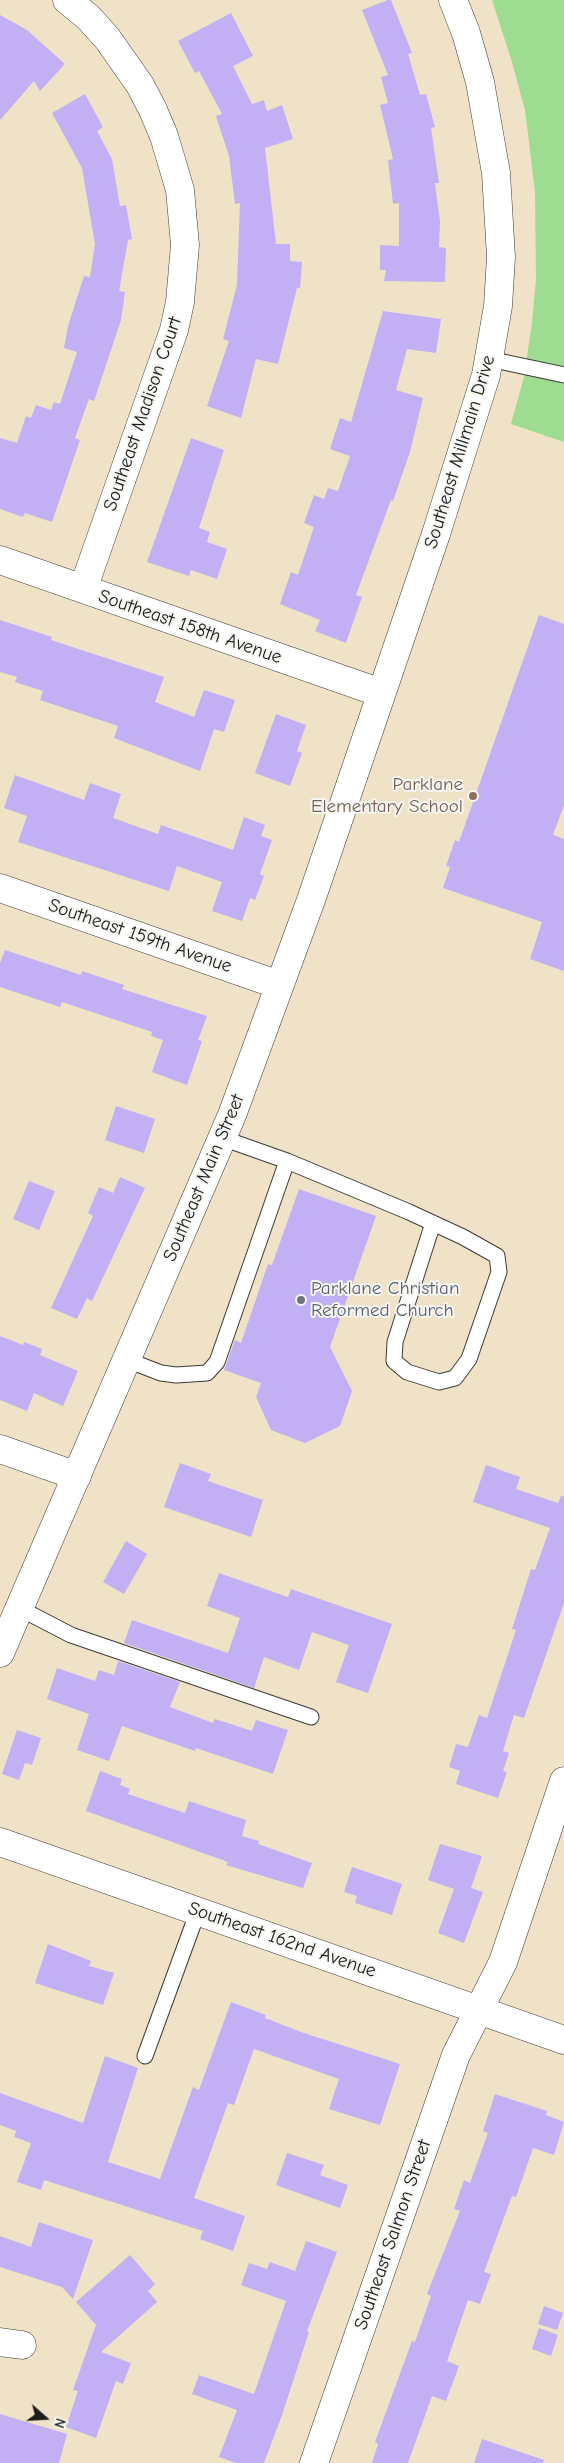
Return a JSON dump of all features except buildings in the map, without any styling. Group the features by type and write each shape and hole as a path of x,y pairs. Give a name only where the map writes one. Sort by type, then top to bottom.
{"street":[{"name":"Southeast Madison Court","path":"67,0 88,17 107,38 130,69 153,110 164,136 180,190 185,245 180,302 174,330 83,589"},
{"name":"Southeast Millmain Drive","path":"381,693 469,433 489,359 498,306 501,257 496,173 480,82 466,33 453,0"},
{"name":"Southeast 158th Avenue","path":"0,560 381,693"},
{"name":"Southeast Main Street","path":"0,1653 222,1138 311,900 381,693"},
{"name":"Southeast 159th Avenue","path":"0,888 279,984"},
{"path":"0,1449 77,1476"},
{"name":"Southeast Salmon Street","path":"314,2463 456,2055 503,1962 564,1781"},
{"name":"Southeast 162nd Avenue","path":"0,1842 564,2040"}],"lane":[{"path":"489,359 564,375"},
{"path":"222,1138 286,1161 433,1223 497,1256 499,1272 468,1359 455,1378 439,1382 407,1372 394,1361 395,1342 433,1223"},
{"path":"127,1360 161,1373 176,1375 207,1373 217,1362 286,1161"},
{"path":"19,1608 70,1635 311,1717"},
{"path":"144,2056 198,1911"}],"green space":[{"path":"492,0 564,0 564,442 511,424 524,377 532,323 536,279 535,192 525,110"}],"place":[{"name":"Parklane Elementary School","path":"473,796"},
{"name":"Parklane Christian Reformed Church","path":"301,1300"}]}
